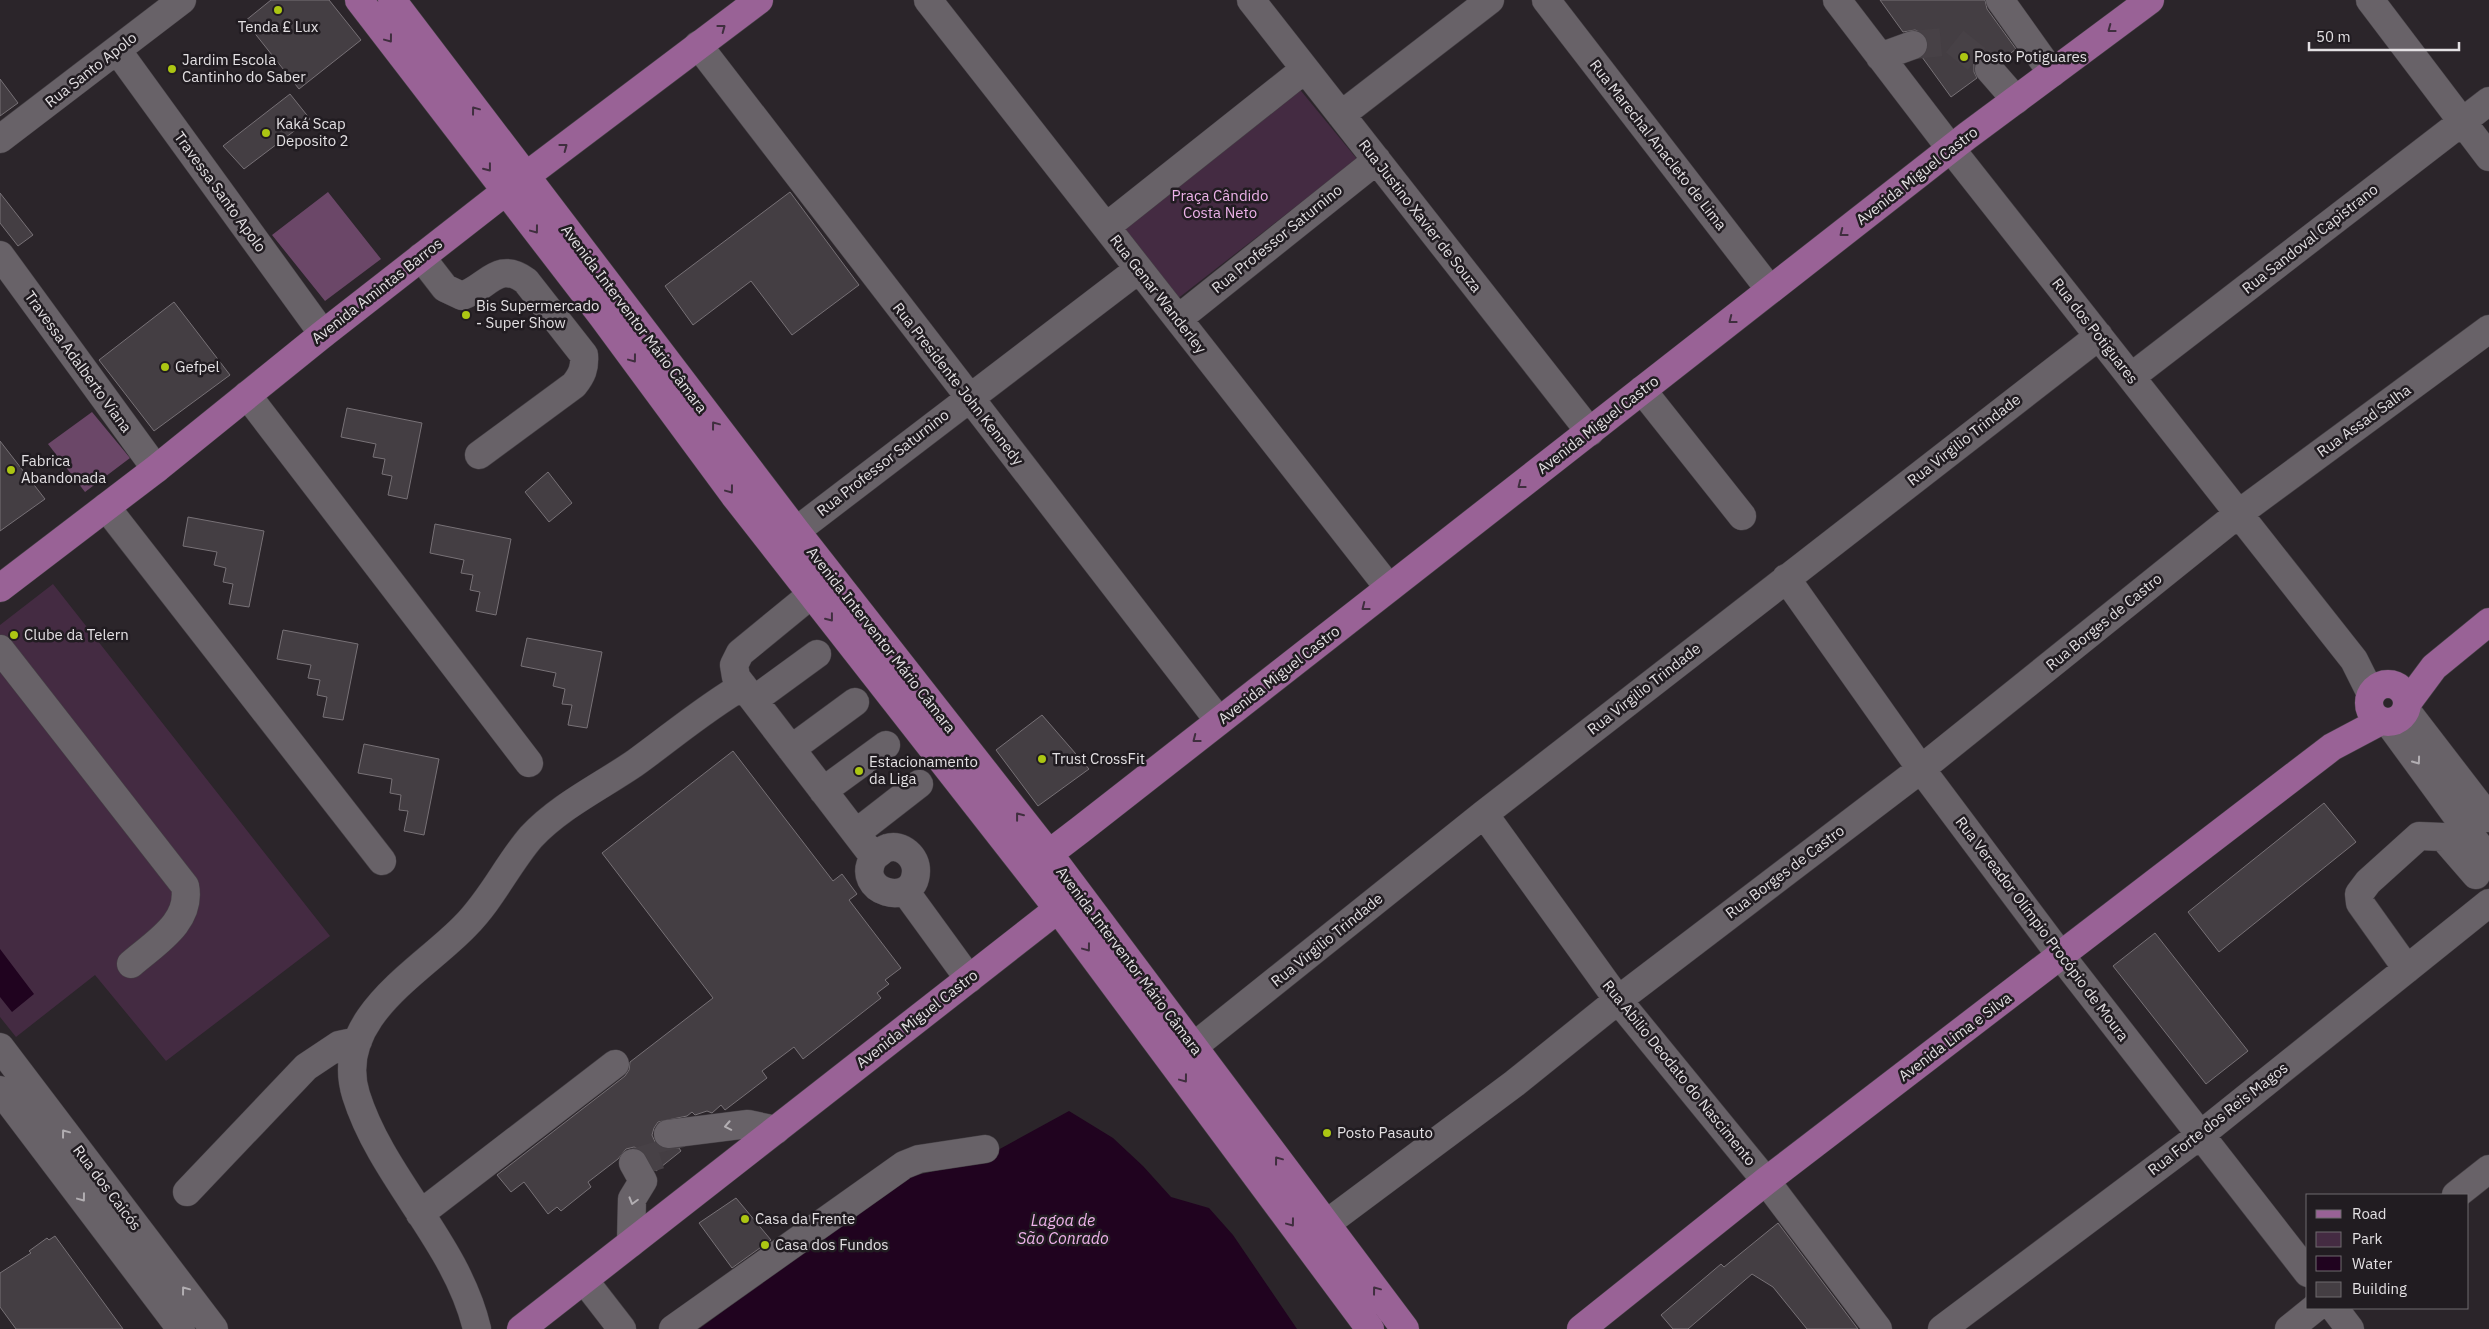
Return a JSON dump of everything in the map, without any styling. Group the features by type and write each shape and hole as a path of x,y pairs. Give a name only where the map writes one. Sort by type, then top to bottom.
{"main road":[{"name":"Avenida Interventor Mário Câmara","path":"360,0 516,184 796,531 1049,854 1405,1329"},
{"name":"Avenida Interventor Mário Câmara","path":"392,0 516,184 734,495 1050,900 1370,1329"},
{"name":"Avenida Amintas Barros","path":"0,588 156,469 323,334 516,184 759,0"},
{"name":"Avenida Miguel Castro","path":"1049,854 1951,149 2150,0"},
{"name":"Avenida Lima e Silva","path":"1580,1329 1766,1181 2332,747 2489,622"},
{"path":"1049,854 1040,862 1038,870 1050,900 1067,898 1070,883"},
{"name":"Avenida Miguel Castro","path":"521,1329 969,978 1050,900"}],"street":[{"name":"Rua Santo Apolo","path":"0,139 182,0"},
{"name":"Rua Genar Wanderley","path":"928,0 1389,588"},
{"name":"Rua Justino Xavier de Souza","path":"1251,0 1590,432"},
{"path":"1340,114 1490,0"},
{"name":"Rua Marechal Anacleto de Lima","path":"1546,0 1770,290"},
{"name":"Rua dos Potiguares","path":"1837,0 1951,149 2354,660 2489,818"},
{"path":"2000,0 2052,73"},
{"path":"2370,0 2489,157"},
{"path":"1880,57 1913,45"},
{"name":"Rua Presidente John Kennedy","path":"698,46 1219,721"},
{"name":"Travessa Santo Apolo","path":"117,50 323,334"},
{"path":"1106,227 1305,69"},
{"path":"1989,69 2016,100"},
{"name":"Rua Sandoval Capistrano","path":"2132,377 2489,101"},
{"name":"Rua Professor Saturnino","path":"1178,319 1376,160"},
{"name":"Travessa Adalberto Viana","path":"0,255 156,469"},
{"path":"422,257 445,288 462,296 472,292 498,274 507,271 517,275 526,281 584,355 585,365 581,376 574,385 479,455"},
{"name":"Rua Professor Saturnino","path":"796,531 1139,269"},
{"name":"Rua Assad Salha","path":"2238,514 2489,329"},
{"name":"Rua Virgilio Trindade","path":"1193,1047 1484,814 2099,336"},
{"path":"1642,390 1742,516"},
{"path":"247,395 529,763"},
{"path":"106,507 382,861"},
{"name":"Rua Borges de Castro","path":"1326,1224 1515,1083 1618,1000 1921,769 2238,514"},
{"name":"Rua Vereador Olímpio Procópio de Moura","path":"1786,578 1921,769 2061,956 2199,1136 2306,1270"},
{"path":"812,594 740,653 734,665 736,677 874,857"},
{"path":"0,649 185,886 187,897 184,912 176,925 131,964"},
{"path":"477,1329 456,1273 380,1147 355,1094 352,1067 358,1041 372,1014 392,991 465,927 491,897 531,838 554,816 635,762 724,697 748,693 817,654"},
{"path":"791,749 855,702"},
{"name":"Rua dos Potiguares","path":"2388,702 2482,867"},
{"path":"823,791 886,745"},
{"path":"856,833 919,784"},
{"name":"Rua Abilio Deodato do Nascimento","path":"1484,814 1618,1000 1766,1181 1878,1329"},
{"path":"2407,969 2360,903 2359,894 2368,882 2419,836 2443,836 2482,867"},
{"path":"887,848 899,848 910,854 916,865 916,876 911,885 904,891 887,893 878,888 871,880 870,870 874,857 887,848"},
{"path":"904,891 969,978"},
{"name":"Rua Forte dos Reis Magos","path":"1942,1329 2199,1136 2489,903"},
{"path":"187,1192 306,1067 339,1045 358,1041"},
{"name":"Rua dos Caicós","path":"0,1047 120,1227 181,1329"},
{"path":"420,1214 615,1064"},
{"name":"Rua dos Caicós","path":"0,1090 120,1227 214,1329"},
{"path":"668,1134 748,1124 776,1130"},
{"path":"673,1329 904,1165 918,1159 985,1149"},
{"path":"631,1243 632,1199 643,1181 633,1163"},
{"path":"2457,1194 2489,1169"},
{"path":"584,1280 622,1329"},
{"path":"2289,1329 2314,1309"},
{"path":"2335,1309 2350,1329"}],"green space":[{"name":"Praça Cândido Costa Neto","path":"1297,86 1357,159 1172,303 1115,229"},
{"path":"53,584 330,936 166,1061 95,975 16,1037 0,1017 0,625"}],"shaded area":[{"path":"328,192 381,259 325,301 272,235"},
{"path":"92,412 130,458 85,492 48,444"}],"water":[{"path":"0,949 34,994 12,1012 0,997"},
{"name":"Lagoa de São Conrado","path":"1069,1111 1113,1138 1143,1166 1171,1197 1209,1208 1233,1235 1297,1329 699,1329 903,1178 976,1162"}],"building":[{"path":"271,0 329,0 361,40 299,89 245,21"},
{"name":"Posto Potiguares","path":"1880,0 1985,0 1987,9 2016,49 2002,60 1994,54 1986,54 1979,57 1974,64 1974,72 1977,78 1951,97 1922,57 1928,47 1927,39 1923,33 1915,30 1903,32"},
{"path":"0,79 18,103 0,116"},
{"name":"Kaká Scap Deposito 2","path":"290,94 310,119 244,169 223,146"},
{"path":"790,192 859,285 792,335 751,281 693,325 665,286"},
{"path":"0,193 33,235 18,246 0,223"},
{"name":"Gefpel","path":"174,302 230,375 154,431 99,360"},
{"path":"347,408 422,423 407,499 388,495 392,476 382,474 385,459 373,457 376,444 341,437"},
{"name":"Fabrica Abandonada","path":"0,441 45,499 0,531"},
{"path":"548,472 572,503 549,522 525,492"},
{"path":"188,517 264,531 249,607 229,604 233,584 223,582 226,568 214,565 217,552 183,546"},
{"path":"435,524 511,539 496,615 476,611 480,592 470,590 473,575 461,573 464,560 430,553"},
{"path":"283,630 358,644 343,720 323,717 327,697 317,695 320,680 308,678 311,665 277,659"},
{"path":"527,638 602,652 587,728 568,725 572,705 562,704 565,689 553,686 556,673 521,666"},
{"name":"Trust CrossFit","path":"1042,715 1089,769 1038,806 996,750"},
{"path":"364,744 439,759 424,835 404,831 408,811 399,810 401,795 390,793 392,779 358,773"},
{"path":"733,751 833,881 842,874 857,894 849,900 901,968 885,980 889,984 877,993 881,998 803,1059 794,1047 762,1071 767,1078 725,1110 721,1105 712,1113 707,1111 695,1115 692,1112 687,1116 658,1122 652,1135 656,1144 662,1149 679,1148 681,1151 656,1171 641,1150 634,1147 626,1149 618,1159 588,1182 591,1187 561,1211 557,1207 548,1214 524,1182 511,1192 497,1175 625,1076 629,1070 630,1062 713,998 602,853"},
{"path":"2324,803 2356,842 2219,952 2188,912"},
{"path":"2155,933 2248,1051 2206,1084 2113,966"},
{"path":"736,1198 771,1240 732,1268 699,1223"},
{"path":"1778,1223 1858,1329 1807,1329 1773,1287 1752,1274 1688,1329 1673,1329 1661,1315 1721,1264 1724,1267"},
{"path":"55,1236 123,1329 16,1329 0,1307 0,1273 31,1253 29,1251 47,1238 49,1240"}],"tunnel":[{"path":"1913,45 1954,41 1989,69"},
{"path":"633,1163 672,1151 668,1134"}],"place":[{"name":"Tenda £ Lux","path":"278,10"},
{"name":"Posto Potiguares","path":"1964,57"},
{"name":"Jardim Escola Cantinho do Saber","path":"172,69"},
{"name":"Kaká Scap Deposito 2","path":"266,133"},
{"name":"Bis Supermercado - Super Show","path":"466,315"},
{"name":"Gefpel","path":"165,367"},
{"name":"Fabrica Abandonada","path":"11,470"},
{"name":"Clube da Telern","path":"14,635"},
{"name":"Trust CrossFit","path":"1042,759"},
{"name":"Estacionamento da Liga","path":"859,771"},
{"name":"Posto Pasauto","path":"1327,1133"},
{"name":"Casa da Frente","path":"745,1219"},
{"name":"Casa dos Fundos","path":"765,1245"}]}
